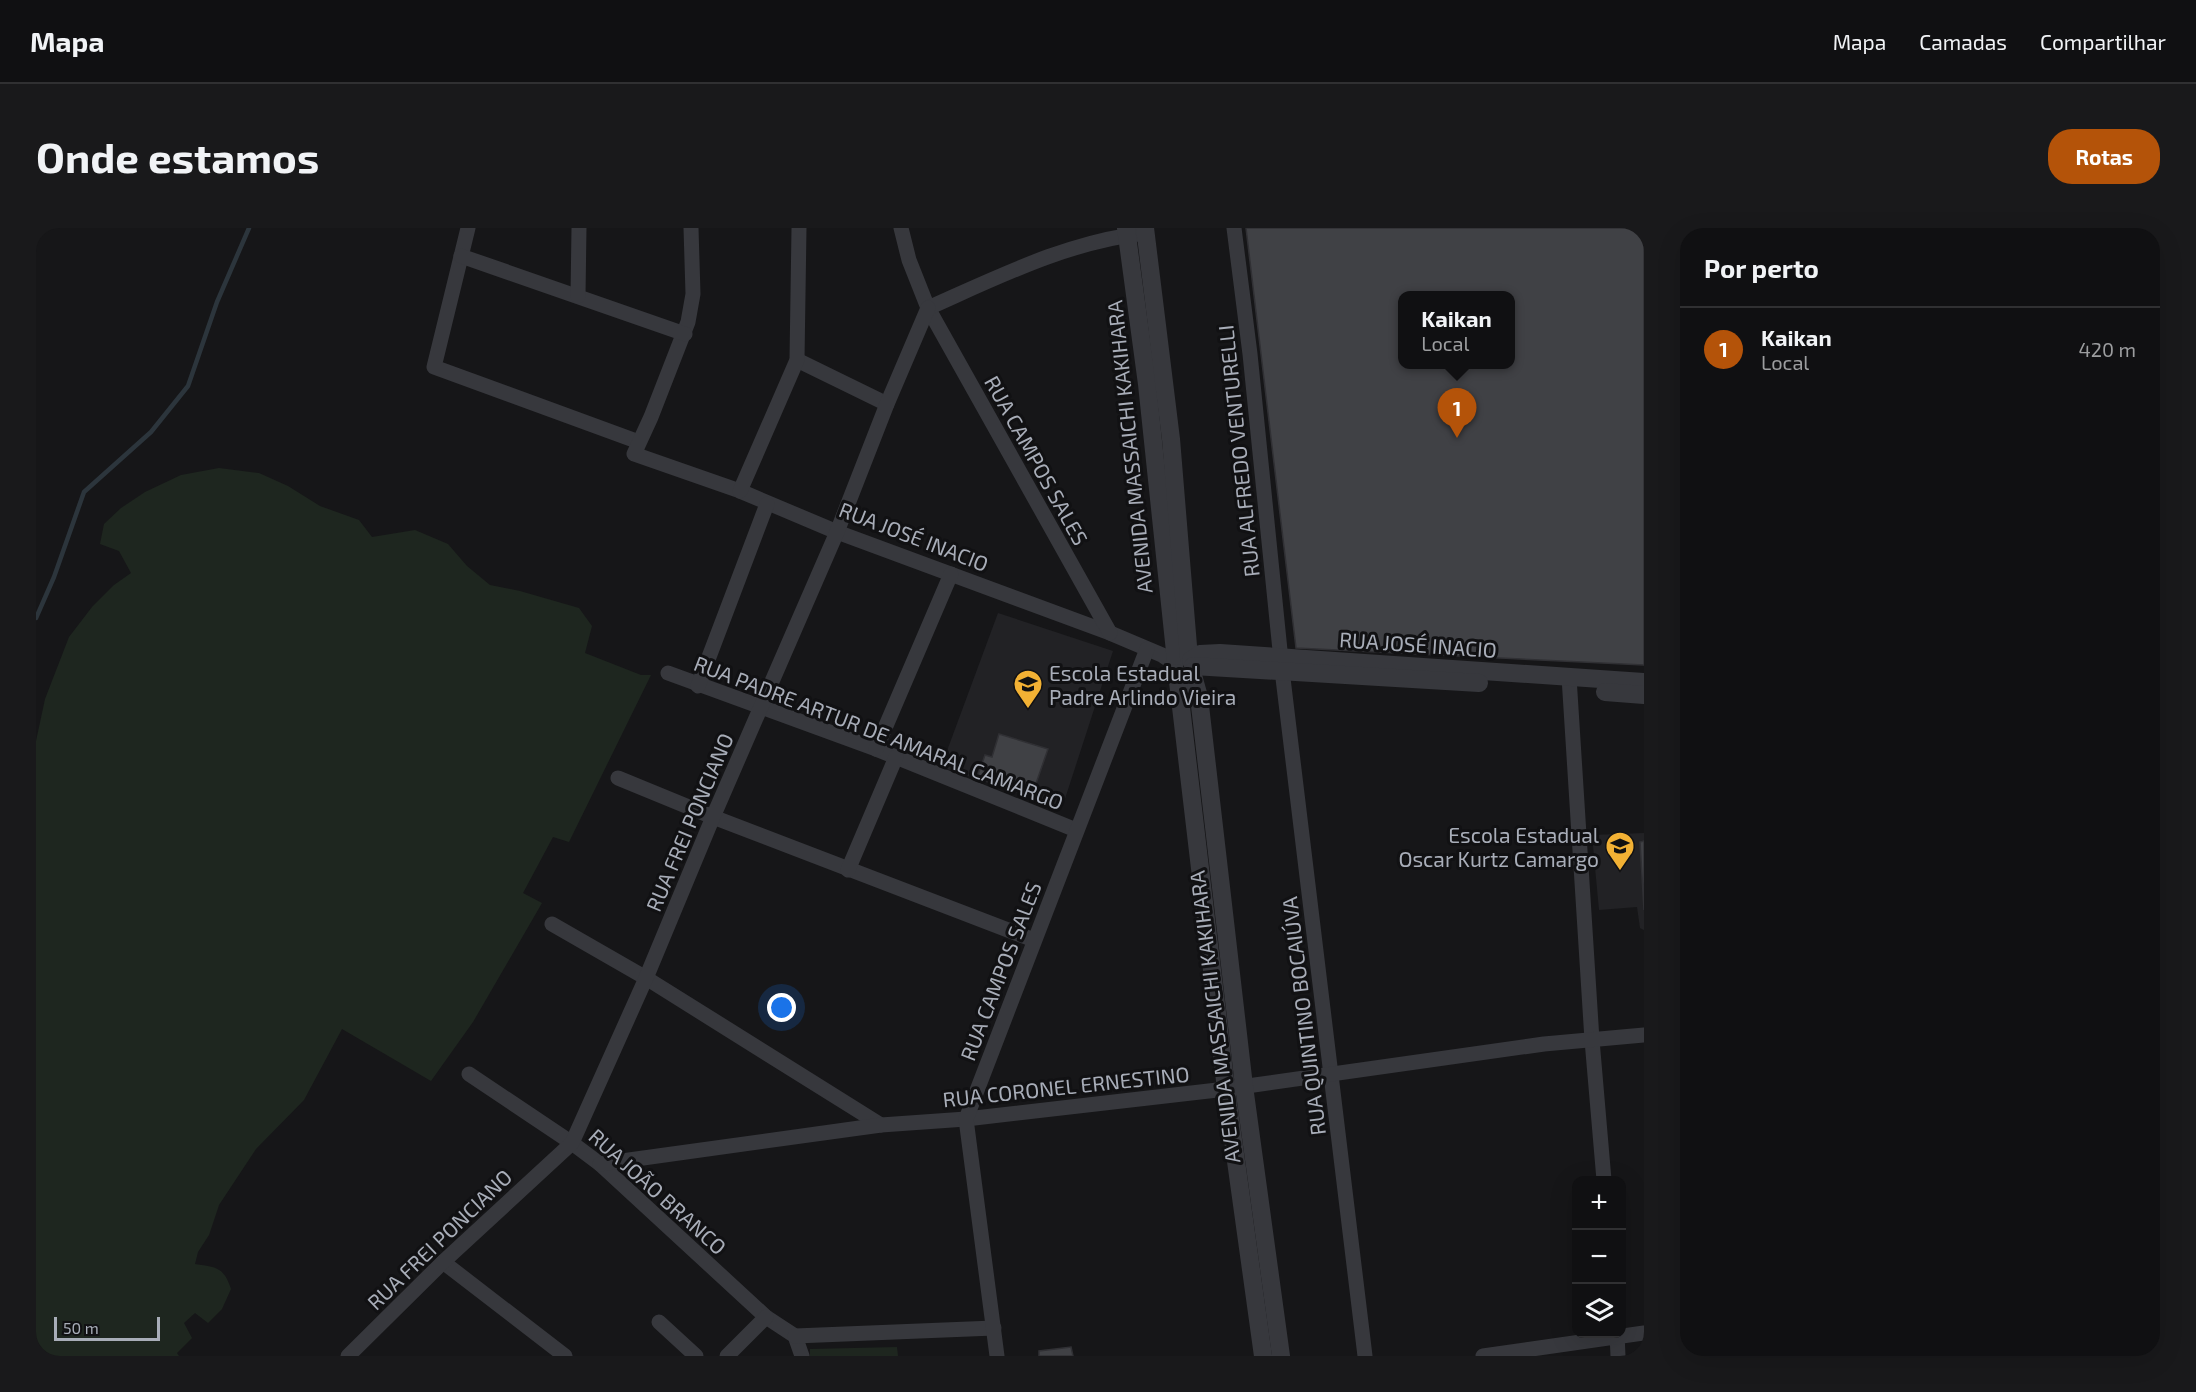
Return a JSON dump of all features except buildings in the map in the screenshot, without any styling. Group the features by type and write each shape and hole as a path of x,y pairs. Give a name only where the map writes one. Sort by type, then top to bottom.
{"street":[{"path":"468,228 461,256 685,333"},
{"path":"578,296 579,228"},
{"path":"637,448 685,333 693,294 691,228"},
{"path":"740,491 797,360 799,228"},
{"path":"901,228 909,260 927,308 1039,260 1078,246 1126,231 1145,231"},
{"name":"RUA ALFREDO VENTURELLI","path":"1234,228 1250,354 1281,663"},
{"name":"AVENIDA MASSAICHI KAKIHARA","path":"1126,231 1185,665 1199,697 1235,1087 1263,1356"},
{"name":"AVENIDA MASSAICHI KAKIHARA","path":"1145,231 1171,439 1185,665"},
{"name":"RUA JOSÉ INACIO","path":"461,256 434,367 637,448 767,504 1110,633 1185,665 1281,663 1569,683 1644,682"},
{"name":"RUA FREI PONCIANO","path":"348,1356 443,1262 572,1143 646,978 837,531 927,308"},
{"name":"RUA CAMPOS SALES","path":"927,308 1110,633"},
{"path":"797,360 887,404"},
{"path":"698,686 767,504"},
{"path":"876,749 951,574"},
{"name":"RUA CAMPOS SALES","path":"997,1356 966,1119 1147,649"},
{"name":"RUA QUINTINO BOCAIÚVA","path":"1281,663 1365,1356"},
{"name":"RUA PADRE ARTUR DE AMARAL CAMARGO","path":"668,673 698,686 876,749 1076,830"},
{"path":"1569,683 1592,1040 1604,1176"},
{"name":"RUA JOSÉ INACIO","path":"1569,683 1644,695"},
{"path":"848,870 896,757"},
{"path":"618,778 713,818 1034,940"},
{"path":"552,924 646,978 881,1125"},
{"name":"RUA CORONEL ERNESTINO","path":"600,1164 881,1125 966,1119 1235,1087 1544,1044 1644,1035"},
{"name":"RUA JOÃO BRANCO","path":"469,1074 600,1164 766,1317 795,1336"},
{"name":"AVENIDA MASSAICHI KAKIHARA","path":"1235,1087 1281,1356"},
{"path":"443,1262 565,1356"},
{"path":"728,1356 766,1317"},
{"path":"659,1322 696,1356"},
{"path":"802,1356 795,1336 994,1328"},
{"path":"1626,1334 1644,1333"},
{"path":"1483,1356 1598,1338"},
{"path":"1617,1338 1618,1356"}],"shaded area":[{"path":"219,468 259,473 288,486 320,506 359,520 372,537 415,530 448,544 467,566 490,585 579,608 592,626 585,653 641,675 651,675 569,842 553,837 523,893 542,903 473,1022 431,1081 342,1029 304,1100 256,1149 219,1205 209,1235 198,1252 195,1264 218,1269 225,1276 231,1289 222,1309 208,1323 195,1313 184,1323 192,1338 177,1353 179,1356 36,1356 36,741 45,699 69,637 92,607 114,585 131,573 119,551 100,544 104,524 121,508 145,492 181,475"},
{"name":"Escola Estadual Padre Arlindo Vieira","path":"998,613 1113,651 1062,808 941,767"},
{"name":"Escola Estadual Oscar Kurtz Camargo","path":"1644,833 1644,930 1640,928 1637,907 1599,910 1592,835"},
{"path":"897,1347 898,1356 810,1356 810,1349"}],"waterway":[{"path":"36,618 54,577 84,492 151,432 188,386 217,302 249,228"}],"place":[{"name":"Kaikan","path":"1457,438"},
{"name":"Escola Estadual Padre Arlindo Vieira","path":"1028,710"},
{"name":"Escola Estadual Oscar Kurtz Camargo","path":"1620,872"}]}
